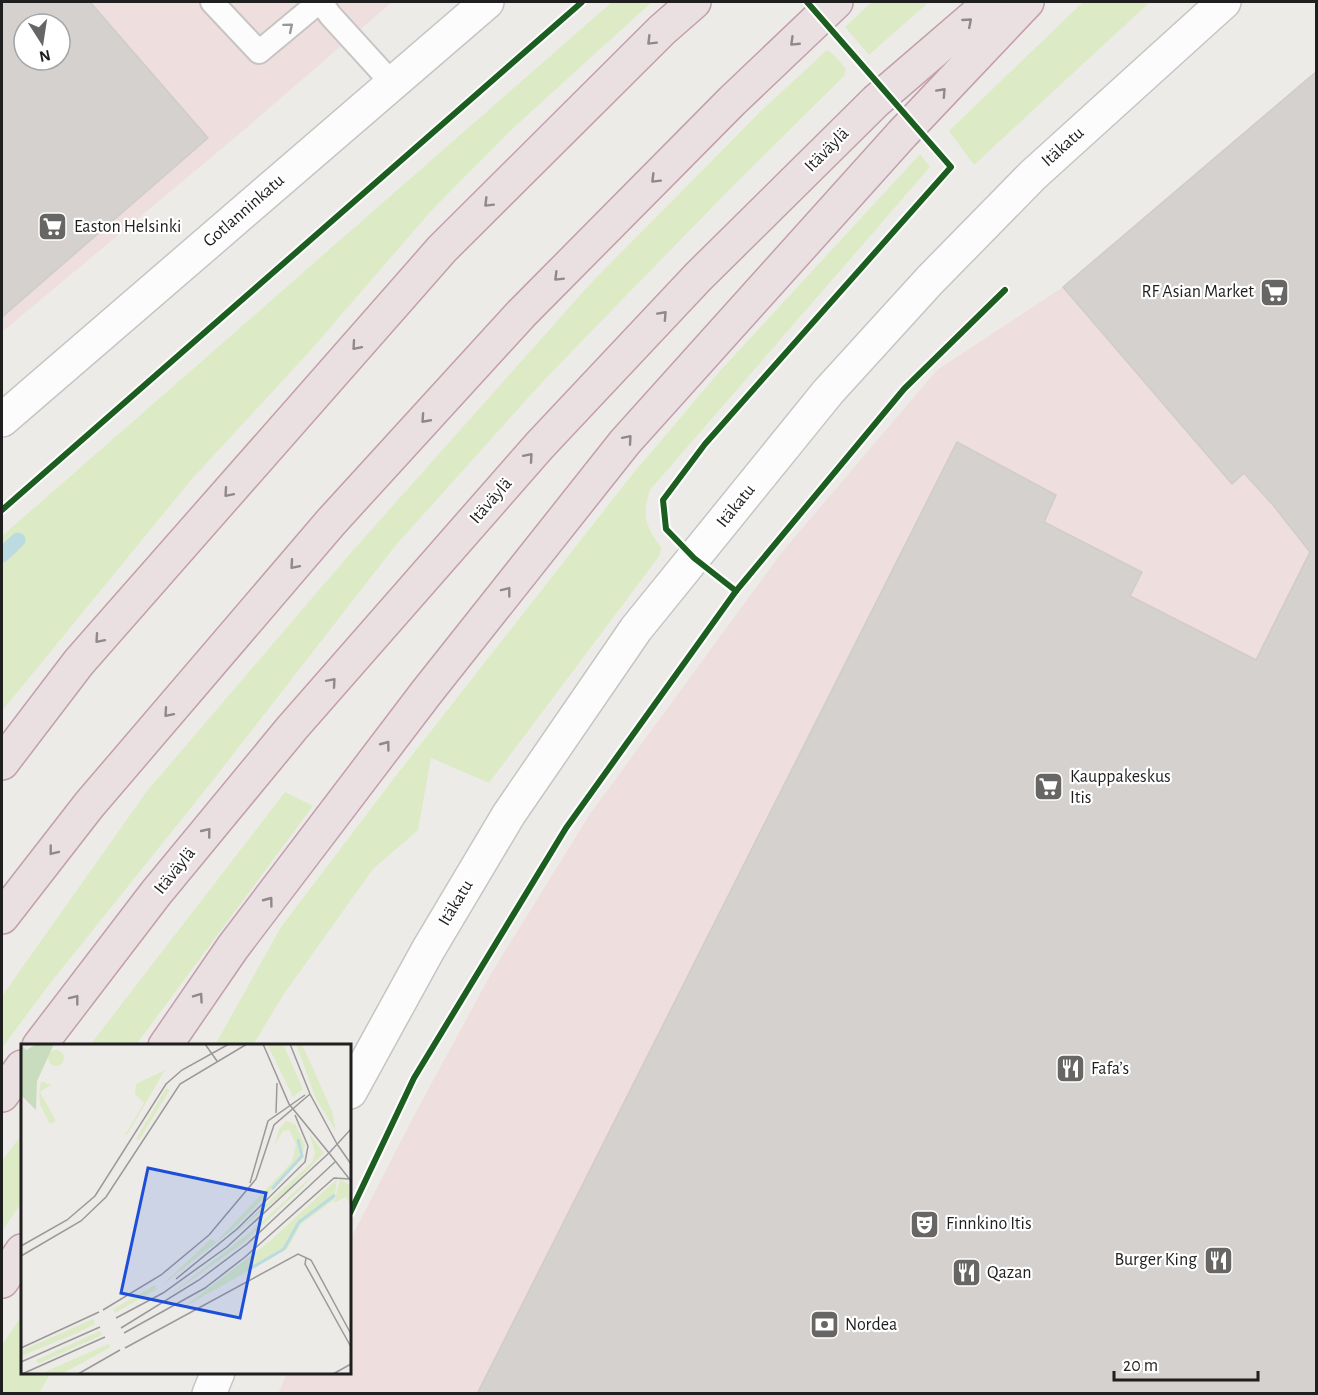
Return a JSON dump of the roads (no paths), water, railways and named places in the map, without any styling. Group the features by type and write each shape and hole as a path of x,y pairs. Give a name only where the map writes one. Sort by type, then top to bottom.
{"highway":[{"path":"2,763 79,662 442,249 645,46 694,2"},
{"path":"2,917 89,805 363,487 521,314 732,101 836,2"},
{"name":"Itäväylä","path":"41,1044 156,893 284,737 540,445 698,277 876,101 991,2"},
{"path":"166,1044 234,947 426,693 625,442 902,134 1027,2"},
{"path":"2,1095 21,1068"},
{"path":"2,1281 21,1252"}],"street":[{"name":"Gotlanninkatu","path":"2,420 487,2"},
{"name":"Itäkatu","path":"351,1090 428,950 509,814 636,629 828,392 964,243 1033,175 1224,2"},
{"path":"209,1394 217,1374"}],"lane":[{"path":"212,2 259,52 320,2 392,83"}],"waterway":[{"path":"2,555 18,540"}],"place":[{"name":"Easton Helsinki","path":"53,227"},
{"name":"RF Asian Market","path":"1275,292"},
{"name":"Kauppakeskus Itis","path":"1049,787"},
{"name":"Fafa’s","path":"1070,1069"},
{"name":"Finnkino Itis","path":"925,1224"},
{"name":"Burger King","path":"1218,1260"},
{"name":"Qazan","path":"966,1273"},
{"name":"Nordea","path":"824,1325"}]}
